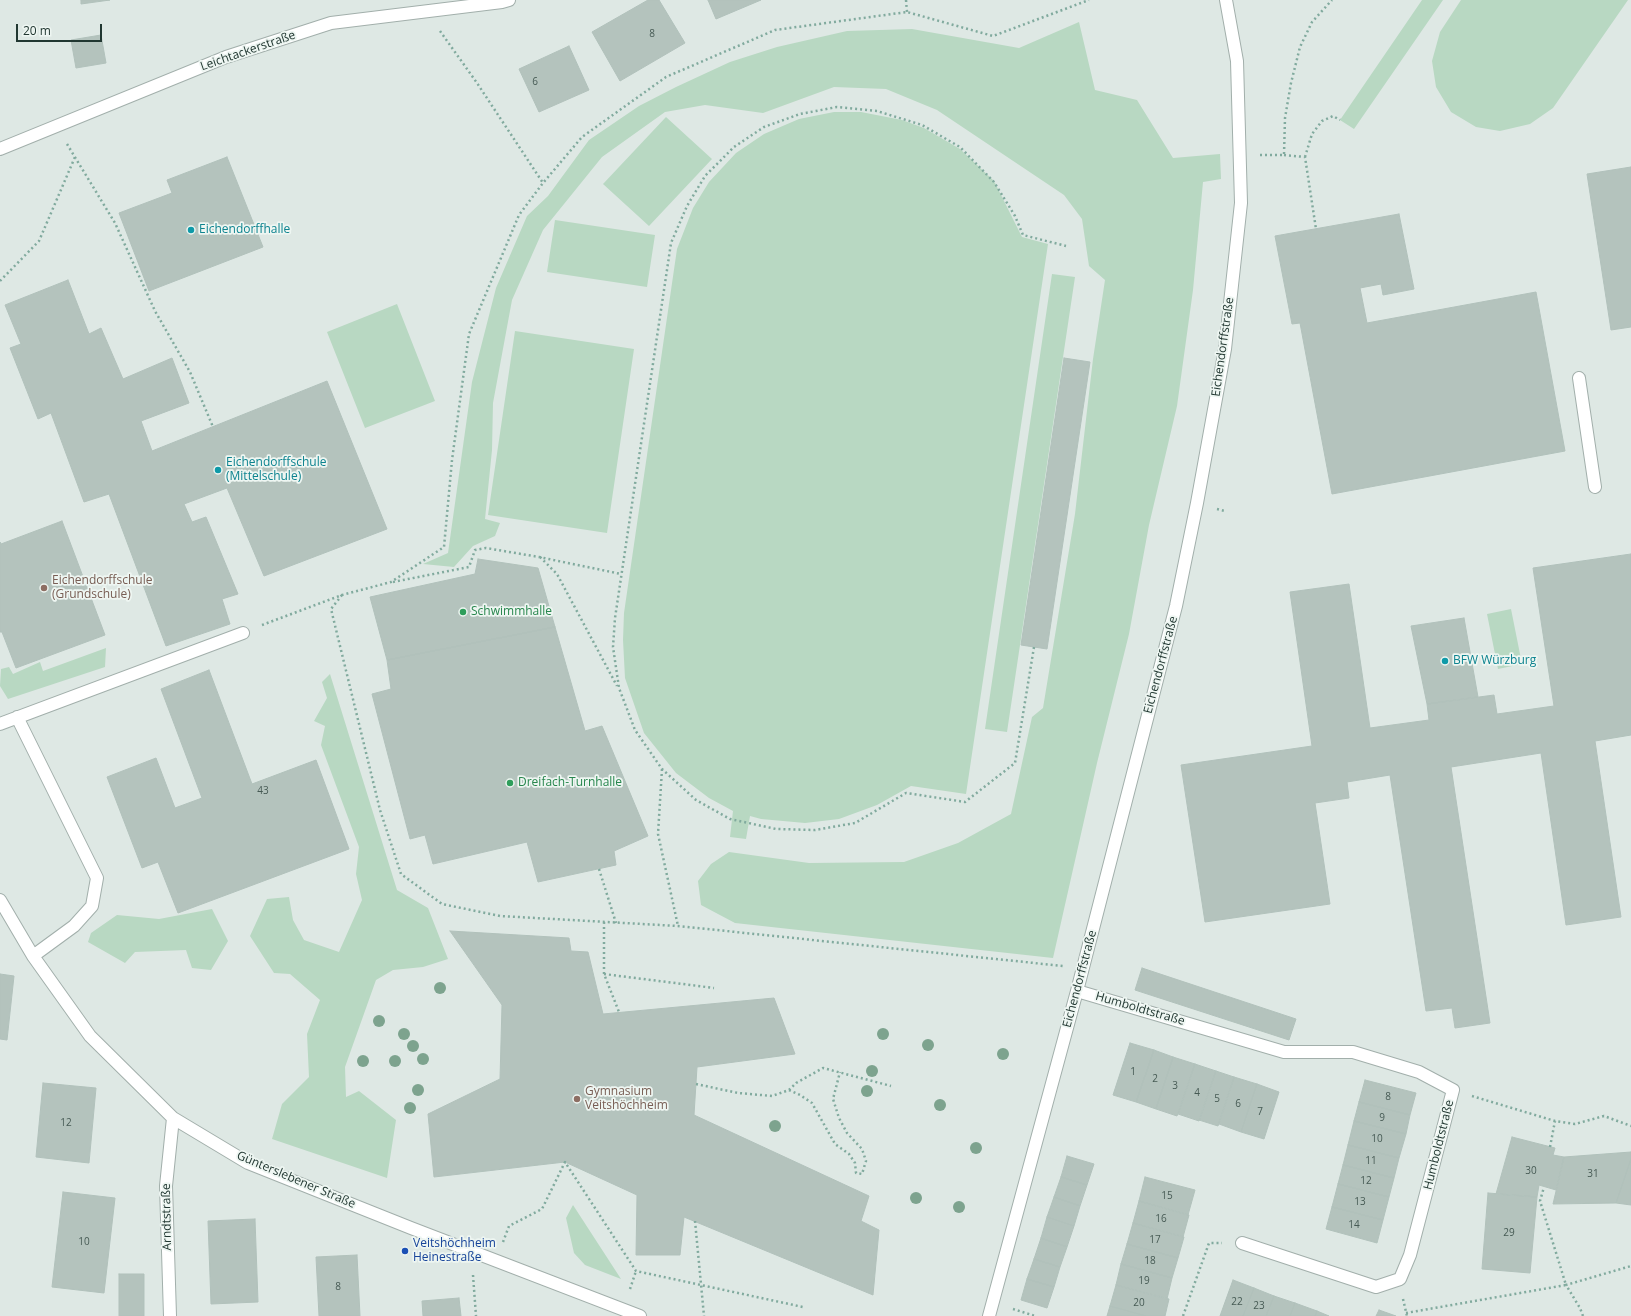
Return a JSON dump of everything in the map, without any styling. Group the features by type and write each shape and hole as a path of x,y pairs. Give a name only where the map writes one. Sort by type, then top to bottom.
{"street":[{"name":"Leichtackerstraße","path":"0,149 226,57 331,23 426,12 509,0"},
{"name":"Eichendorffstraße","path":"989,1316 1077,991 1176,606 1197,503 1225,349 1241,203 1237,61 1226,0"},
{"path":"1579,378 1595,487"},
{"path":"0,724 242,633"},
{"path":"17,717 97,878 92,906 74,926 33,956"},
{"name":"Günterslebener Straße","path":"0,900 33,956 90,1036 173,1118 248,1163 640,1316"},
{"name":"Humboldtstraße","path":"1077,991 1284,1052 1353,1052 1419,1072 1453,1090 1410,1255 1400,1279 1376,1287 1242,1243"},
{"name":"Arndtstraße","path":"170,1316 166,1186 173,1118"}],"path":[{"path":"906,0 907,12"},
{"path":"391,582 444,547 452,460 469,334 519,215 543,183 582,137 666,77 776,30 907,12 993,36 1089,0"},
{"path":"1284,155 1285,118 1291,83 1300,47 1312,22 1332,0"},
{"path":"426,12 477,83 543,183"},
{"path":"618,688 613,647 615,618 671,243 686,206 705,176 734,147 764,128 800,114 837,107 877,111 922,125 960,147 994,182 1015,216 1023,235 1066,246"},
{"path":"1316,229 1305,158 1312,134 1322,121 1333,116 1340,120"},
{"path":"56,126 115,223 155,311 190,372 213,427"},
{"path":"1240,155 1284,155 1305,158"},
{"path":"0,281 39,241 75,157"},
{"path":"242,633 342,595 391,582 469,567 475,550 486,548 621,574"},
{"path":"539,557 557,574 618,688 635,730 662,768 696,800 730,819 776,829 815,830 855,823 906,793 965,802 1015,763 1034,647"},
{"path":"342,595 331,609 380,810 401,874 442,904 500,916 678,926 1082,968"},
{"path":"662,768 658,834 678,926"},
{"path":"599,869 616,923"},
{"path":"604,922 604,974 619,1012"},
{"path":"604,974 714,988"},
{"path":"696,1084 738,1093 772,1096 789,1090 796,1082 823,1068 891,1086"},
{"path":"789,1090 812,1103 835,1144 849,1154 855,1163 856,1173 862,1174 866,1161 862,1149 847,1133 839,1118 833,1099 840,1072"},
{"path":"1453,1090 1555,1121 1575,1124 1604,1116 1631,1126"},
{"path":"1550,1147 1555,1121"},
{"path":"509,1226 542,1209 566,1162 636,1271 803,1307"},
{"path":"1544,1187 1540,1201 1566,1285 1580,1308 1582,1316"},
{"path":"694,1221 704,1316"},
{"path":"1183,1316 1209,1243 1242,1243"},
{"path":"471,1251 476,1316"},
{"path":"1406,1313 1566,1285 1631,1266"}],"green space":[{"path":"1422,0 1443,0 1354,129 1340,120"},
{"path":"1461,0 1628,0 1553,108 1530,124 1500,131 1476,127 1451,112 1436,87 1432,61 1440,32"},
{"path":"1079,22 1095,90 1137,100 1173,158 1220,154 1221,179 1203,182 1193,290 1177,406 1149,525 1129,634 1097,763 1053,958 735,923 701,905 698,881 711,864 729,852 809,863 904,862 958,843 1011,814 1032,717 1043,708 1075,514 1093,359 1105,280 1089,266 1082,219 1064,195 937,110 886,89 834,87 763,113 705,105 665,112 602,157 543,230 512,300 493,403 492,450 485,519 500,523 495,536 473,546 454,567 423,564 448,553 472,382 496,288 527,216 548,196 589,140 639,106 730,62 777,47 847,31 912,29 1019,48"},
{"path":"834,112 861,112 902,120 924,128 960,149 994,181 1022,237 1048,244 966,794 911,786 877,805 839,819 805,823 761,819 750,816 746,839 730,837 733,811 709,798 676,773 644,733 625,678 623,640 624,613 677,249 693,208 709,182 736,153 764,134 799,119"},
{"path":"666,117 712,159 649,226 603,184"},
{"path":"555,220 655,235 647,287 547,272"},
{"path":"1052,274 1075,277 1007,732 985,729"},
{"path":"397,304 435,401 365,428 327,332"},
{"path":"515,331 634,349 607,533 488,515"},
{"path":"1511,609 1522,664 1498,669 1487,614"},
{"path":"106,648 105,667 8,699 0,686 1,669 9,667 13,674 40,662 43,671"},
{"path":"330,674 397,890 428,908 448,959 423,967 393,970 376,980 345,1067 346,1097 359,1091 396,1120 387,1178 272,1139 282,1104 309,1077 307,1034 320,1000 290,974 274,973 250,936 267,899 289,897 293,920 304,940 339,952 362,900 356,874 359,847 321,745 325,726 314,721 327,698 322,682"},
{"path":"212,909 228,941 211,970 192,968 186,950 135,952 125,963 88,942 91,933 117,915 159,919"},
{"path":"573,1205 621,1279 585,1265 574,1253 566,1218"}],"building":[{"path":"81,0 110,0 81,4"},
{"path":"648,0 659,0 685,43 620,81 592,32"},
{"path":"708,0 761,0 716,19"},
{"path":"101,35 106,63 76,68 71,40"},
{"path":"569,46 589,90 539,112 519,69"},
{"name":"Eichendorffhalle","path":"227,157 263,247 149,291 119,213 172,193 167,180"},
{"path":"1631,167 1631,327 1611,330 1587,174"},
{"path":"1399,214 1414,289 1383,295 1381,284 1360,288 1367,323 1536,292 1565,451 1332,494 1300,323 1292,324 1275,236"},
{"name":"Eichendorffschule (Mittelschule)","path":"68,280 89,334 101,328 123,379 172,358 189,403 141,421 152,451 327,381 387,529 264,576 227,488 184,504 192,522 206,517 238,594 222,599 230,624 166,646 109,494 84,502 51,413 38,419 10,348 21,344 5,305"},
{"path":"1064,358 1090,362 1047,649 1021,645"},
{"name":"Eichendorffschule (Grundschule)","path":"62,521 105,635 16,668 2,632 0,632 0,542 1,544"},
{"path":"1631,554 1631,735 1595,741 1621,917 1566,925 1541,753 1451,767 1490,1023 1455,1028 1452,1008 1426,1011 1390,775 1347,782 1349,798 1315,803 1330,904 1205,922 1181,765 1312,746 1290,592 1349,584 1370,728 1429,720 1427,704 1494,695 1497,714 1554,706 1533,568"},
{"name":"Schwimmhalle","path":"478,559 538,568 555,627 387,660 370,597 475,574"},
{"name":"BFW Würzburg","path":"1464,618 1478,697 1427,704 1411,626"},
{"name":"Dreifach-Turnhalle","path":"555,627 585,731 602,726 648,836 614,851 616,865 538,882 527,842 433,864 425,835 410,839 372,694 391,689 387,660"},
{"path":"209,670 252,784 316,760 349,849 178,913 158,862 142,868 107,777 156,758 175,808 202,798 161,689"},
{"name":"Gymnasium Veitshöchheim","path":"450,931 569,938 571,951 588,952 603,1014 774,998 795,1054 697,1067 694,1115 869,1196 861,1221 879,1230 873,1295 684,1217 680,1255 636,1255 637,1195 565,1162 434,1177 428,1114 500,1079 502,1005"},
{"path":"1142,968 1296,1019 1289,1040 1135,990"},
{"path":"0,974 14,976 7,1040 0,1039"},
{"path":"1130,1043 1154,1050 1136,1102 1113,1095"},
{"path":"1154,1050 1173,1057 1156,1109 1136,1102"},
{"path":"1173,1057 1195,1064 1177,1116 1156,1109"},
{"path":"1195,1064 1216,1071 1199,1121 1178,1114"},
{"path":"1216,1071 1234,1077 1218,1126 1199,1120"},
{"path":"1234,1077 1257,1084 1241,1132 1219,1124"},
{"path":"1365,1080 1416,1093 1410,1115 1359,1102"},
{"path":"43,1083 96,1088 89,1163 36,1157"},
{"path":"1257,1084 1279,1092 1264,1139 1241,1132"},
{"path":"1359,1102 1410,1115 1406,1134 1354,1121"},
{"path":"1354,1121 1406,1134 1399,1158 1348,1145"},
{"path":"1512,1137 1555,1148 1553,1155 1564,1157 1556,1190 1539,1185 1537,1197 1496,1194"},
{"path":"1348,1145 1399,1158 1394,1178 1343,1165"},
{"path":"1631,1152 1631,1159 1616,1203 1553,1204 1564,1157"},
{"path":"1067,1156 1094,1164 1087,1185 1061,1177"},
{"path":"1631,1159 1631,1205 1616,1203"},
{"path":"1343,1165 1394,1178 1389,1197 1338,1184"},
{"path":"1061,1177 1087,1185 1080,1206 1054,1197"},
{"path":"1145,1177 1195,1190 1188,1215 1139,1201"},
{"path":"1338,1184 1389,1197 1383,1220 1332,1207"},
{"path":"63,1192 115,1198 104,1293 52,1287"},
{"path":"1488,1193 1537,1197 1530,1273 1482,1269"},
{"path":"1054,1197 1080,1206 1074,1226 1047,1217"},
{"path":"1139,1201 1189,1215 1183,1237 1133,1223"},
{"path":"1332,1207 1383,1220 1377,1243 1326,1229"},
{"path":"1047,1217 1074,1226 1067,1247 1041,1238"},
{"path":"255,1219 258,1302 211,1304 208,1221"},
{"path":"1133,1223 1184,1237 1178,1258 1127,1244"},
{"path":"1041,1238 1067,1247 1060,1267 1034,1259"},
{"path":"1127,1244 1178,1258 1172,1278 1121,1264"},
{"path":"357,1255 360,1316 319,1316 316,1257"},
{"path":"1034,1259 1060,1267 1054,1287 1027,1279"},
{"path":"1121,1264 1172,1278 1167,1299 1116,1285"},
{"path":"119,1274 144,1274 144,1316 119,1316"},
{"path":"1027,1279 1054,1287 1047,1308 1021,1300"},
{"path":"1233,1280 1254,1288 1243,1316 1220,1316"},
{"path":"1116,1285 1169,1299 1165,1316 1146,1316 1110,1306"},
{"path":"1254,1288 1274,1296 1266,1316 1243,1316"},
{"path":"1274,1296 1295,1303 1290,1316 1266,1316"},
{"path":"459,1298 461,1316 423,1316 422,1301"},
{"path":"1295,1303 1317,1311 1315,1316 1290,1316"},
{"path":"1110,1306 1146,1316 1107,1316"},
{"path":"1379,1310 1396,1316 1376,1316"},
{"path":"1317,1311 1329,1316 1315,1316"}],"place":[{"name":"Eichendorffhalle","path":"191,230"},
{"name":"Eichendorffschule (Mittelschule)","path":"218,470"},
{"name":"Eichendorffschule (Grundschule)","path":"44,588"},
{"name":"Schwimmhalle","path":"463,612"},
{"name":"BFW Würzburg","path":"1445,661"},
{"name":"Dreifach-Turnhalle","path":"510,783"},
{"name":"Gymnasium Veitshöchheim","path":"577,1099"},
{"name":"Veitshöchheim Heinestraße","path":"405,1251"}]}
